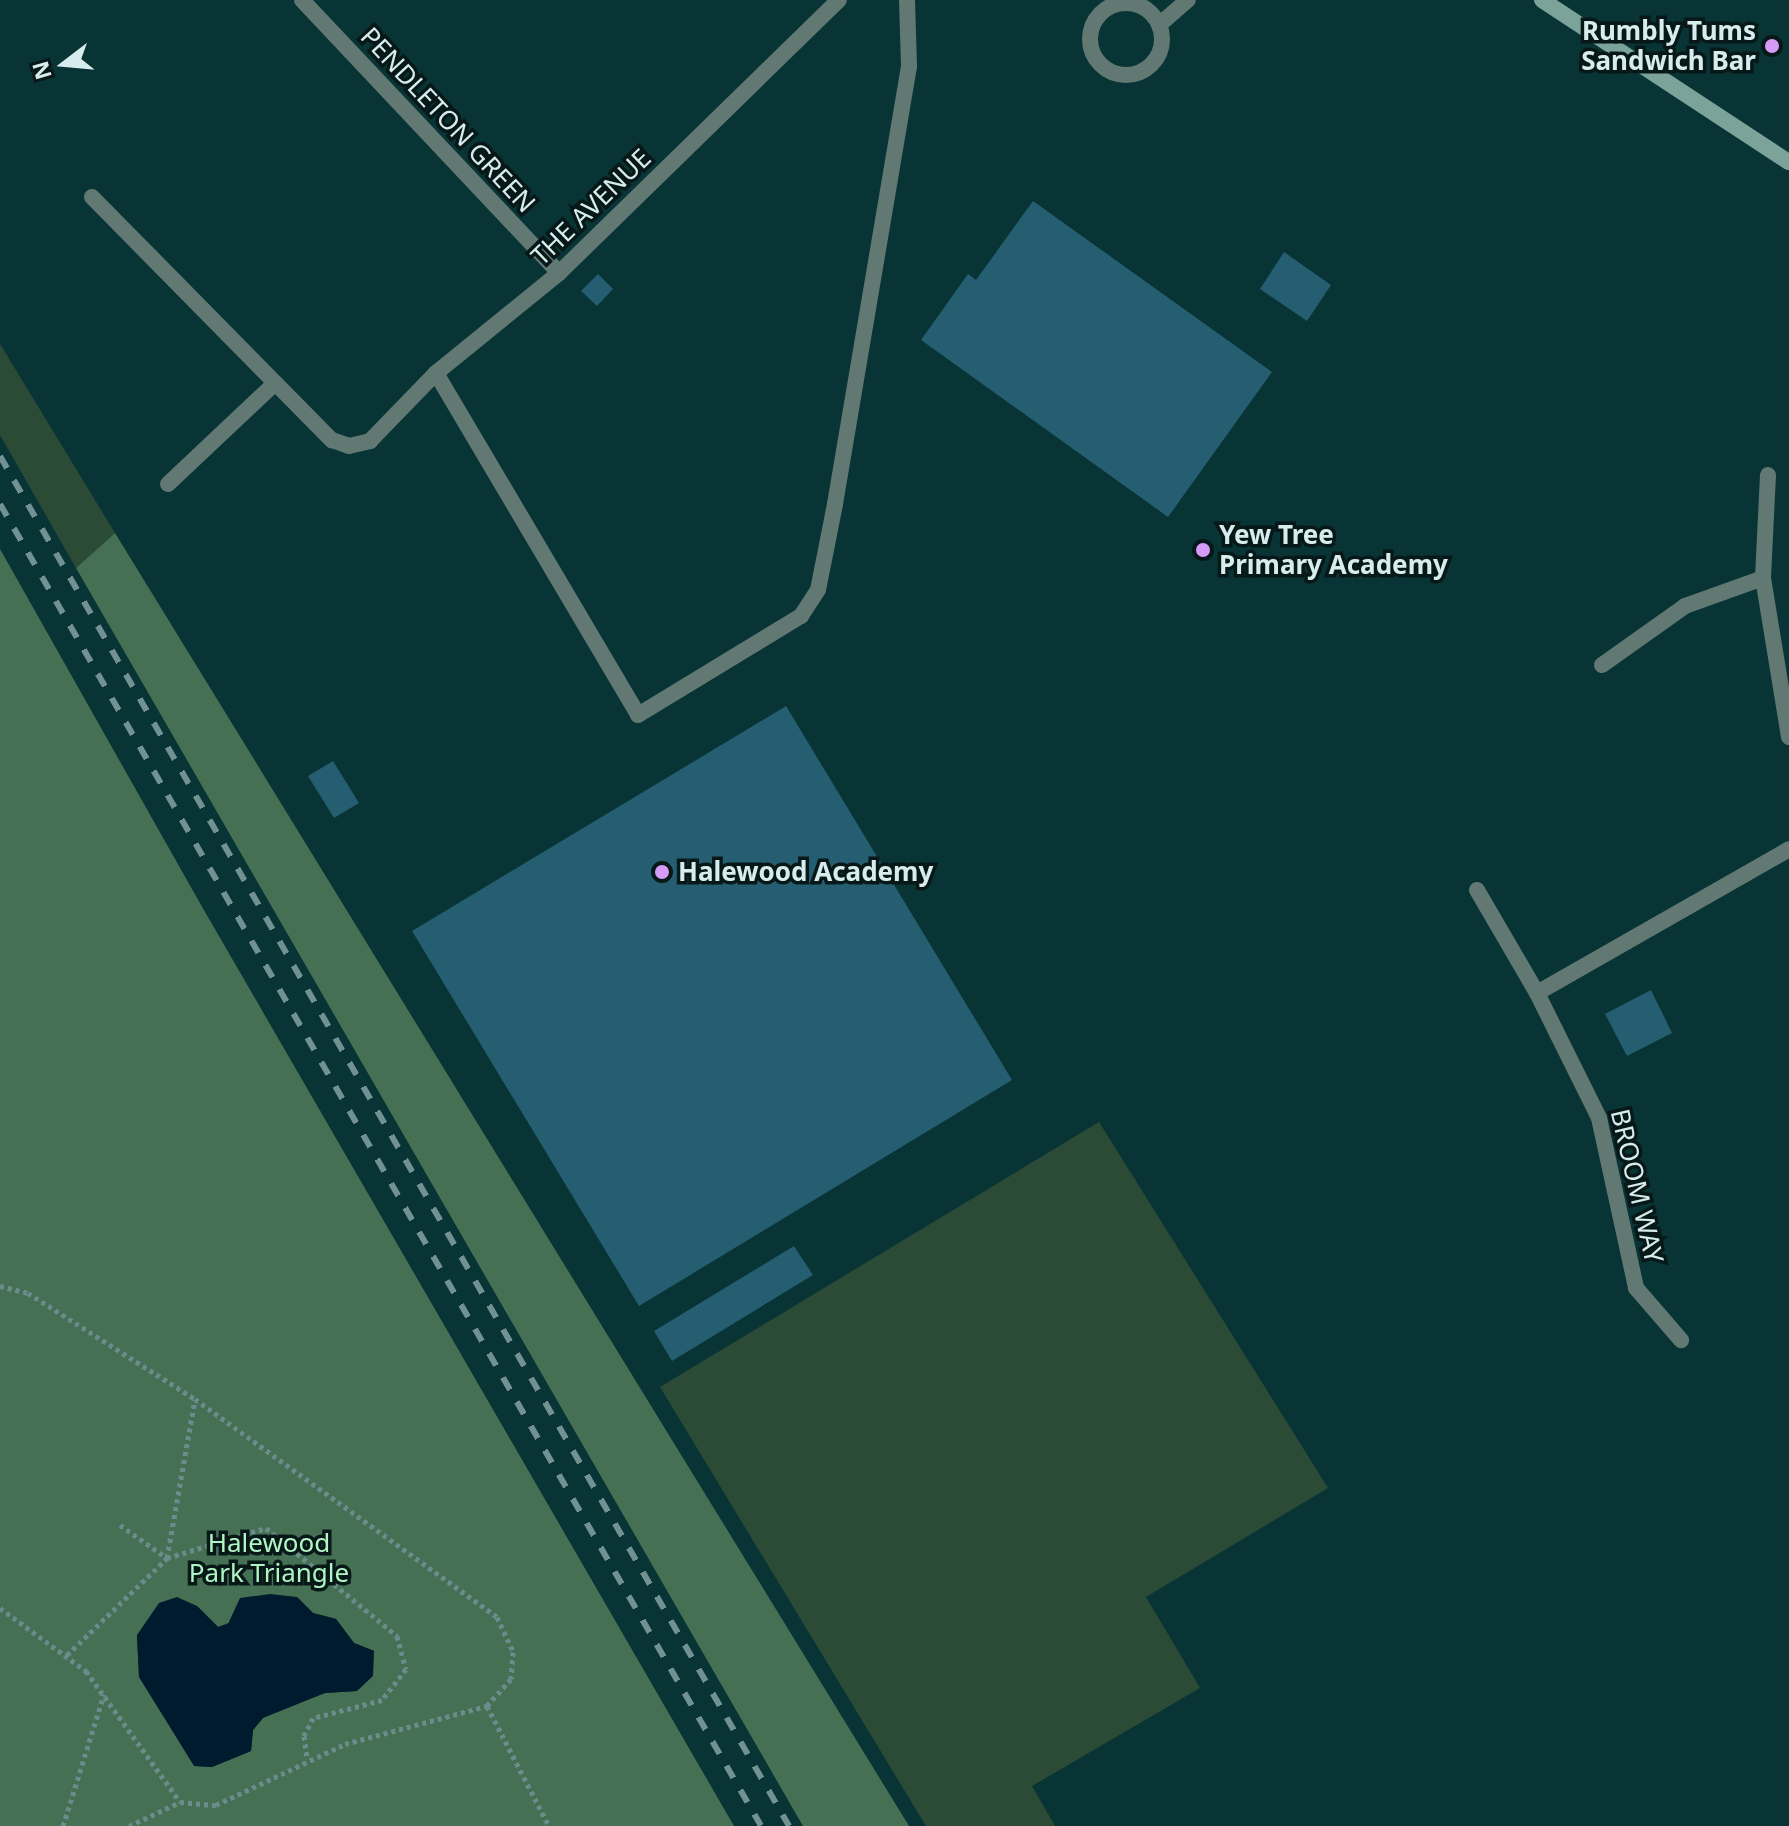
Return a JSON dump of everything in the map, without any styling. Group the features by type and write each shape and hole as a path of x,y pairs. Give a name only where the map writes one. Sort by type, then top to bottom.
{"street":[{"name":"PENDLETON GREEN","path":"302,0 559,273"},
{"name":"THE AVENUE","path":"273,385 332,440 349,446 370,441 436,373 559,273 839,0"},
{"path":"436,373 638,715 801,616 818,590 837,491 909,67 907,0"},
{"path":"1159,25 1137,5 1108,8 1091,30 1094,57 1113,73 1138,74 1159,55 1159,25 1188,0"},
{"path":"1542,0 1789,162"},
{"path":"92,197 273,385 168,484"},
{"path":"1768,475 1763,578 1789,737"},
{"path":"1602,665 1685,606 1763,578"},
{"path":"1537,993 1789,849"},
{"name":"BROOM WAY","path":"1477,890 1537,993 1599,1118 1636,1288 1681,1340"}],"path":[{"path":"0,1286 28,1293 195,1399 497,1617 513,1652 511,1679 487,1706 307,1757 216,1805 180,1802 129,1826"},
{"path":"167,1558 195,1399"},
{"path":"120,1525 167,1558"},
{"path":"67,1655 167,1558 266,1528 397,1636 406,1669 382,1700 313,1718 304,1736 307,1757"},
{"path":"0,1608 67,1655 104,1694 180,1802"},
{"path":"63,1826 104,1694"},
{"path":"487,1706 549,1826"}],"green space":[{"path":"0,344 115,533 76,568 0,435"},
{"path":"115,533 909,1826 803,1826 76,568"},
{"name":"Halewood Park Triangle","path":"0,549 201,905 734,1826 0,1826","holes":["297,1597 313,1613 336,1619 354,1643 374,1651 357,1691 325,1693 291,1704 263,1718 253,1730 251,1751 212,1767 195,1766 139,1677 137,1635 197,1606 218,1627"]},
{"path":"1099,1122 1328,1488 1146,1597 1200,1688 1032,1786 1055,1826 926,1826 660,1387"}],"water":[{"path":"270,1594 297,1597 313,1613 336,1619 354,1643 374,1651 373,1676 357,1691 325,1693 263,1718 253,1730 251,1751 212,1767 194,1766 139,1677 137,1635 159,1603 177,1597 197,1606 218,1627 228,1624 240,1598"}],"building":[{"path":"1033,201 1272,372 1168,517 921,340 968,274 976,280"},
{"path":"1284,252 1331,285 1307,321 1260,289"},
{"path":"598,274 613,289 597,306 581,291"},
{"path":"786,706 1012,1080 639,1306 412,931"},
{"path":"333,761 359,803 334,818 308,776"},
{"path":"1651,990 1672,1033 1627,1056 1605,1014"},
{"path":"794,1246 813,1275 672,1361 654,1331"}],"railway":[{"path":"0,456 789,1826"},
{"path":"0,504 761,1826"}],"place":[{"name":"Rumbly Tums Sandwich Bar","path":"1772,46"},
{"name":"Yew Tree Primary Academy","path":"1203,550"},
{"name":"Halewood Academy","path":"662,872"}]}
